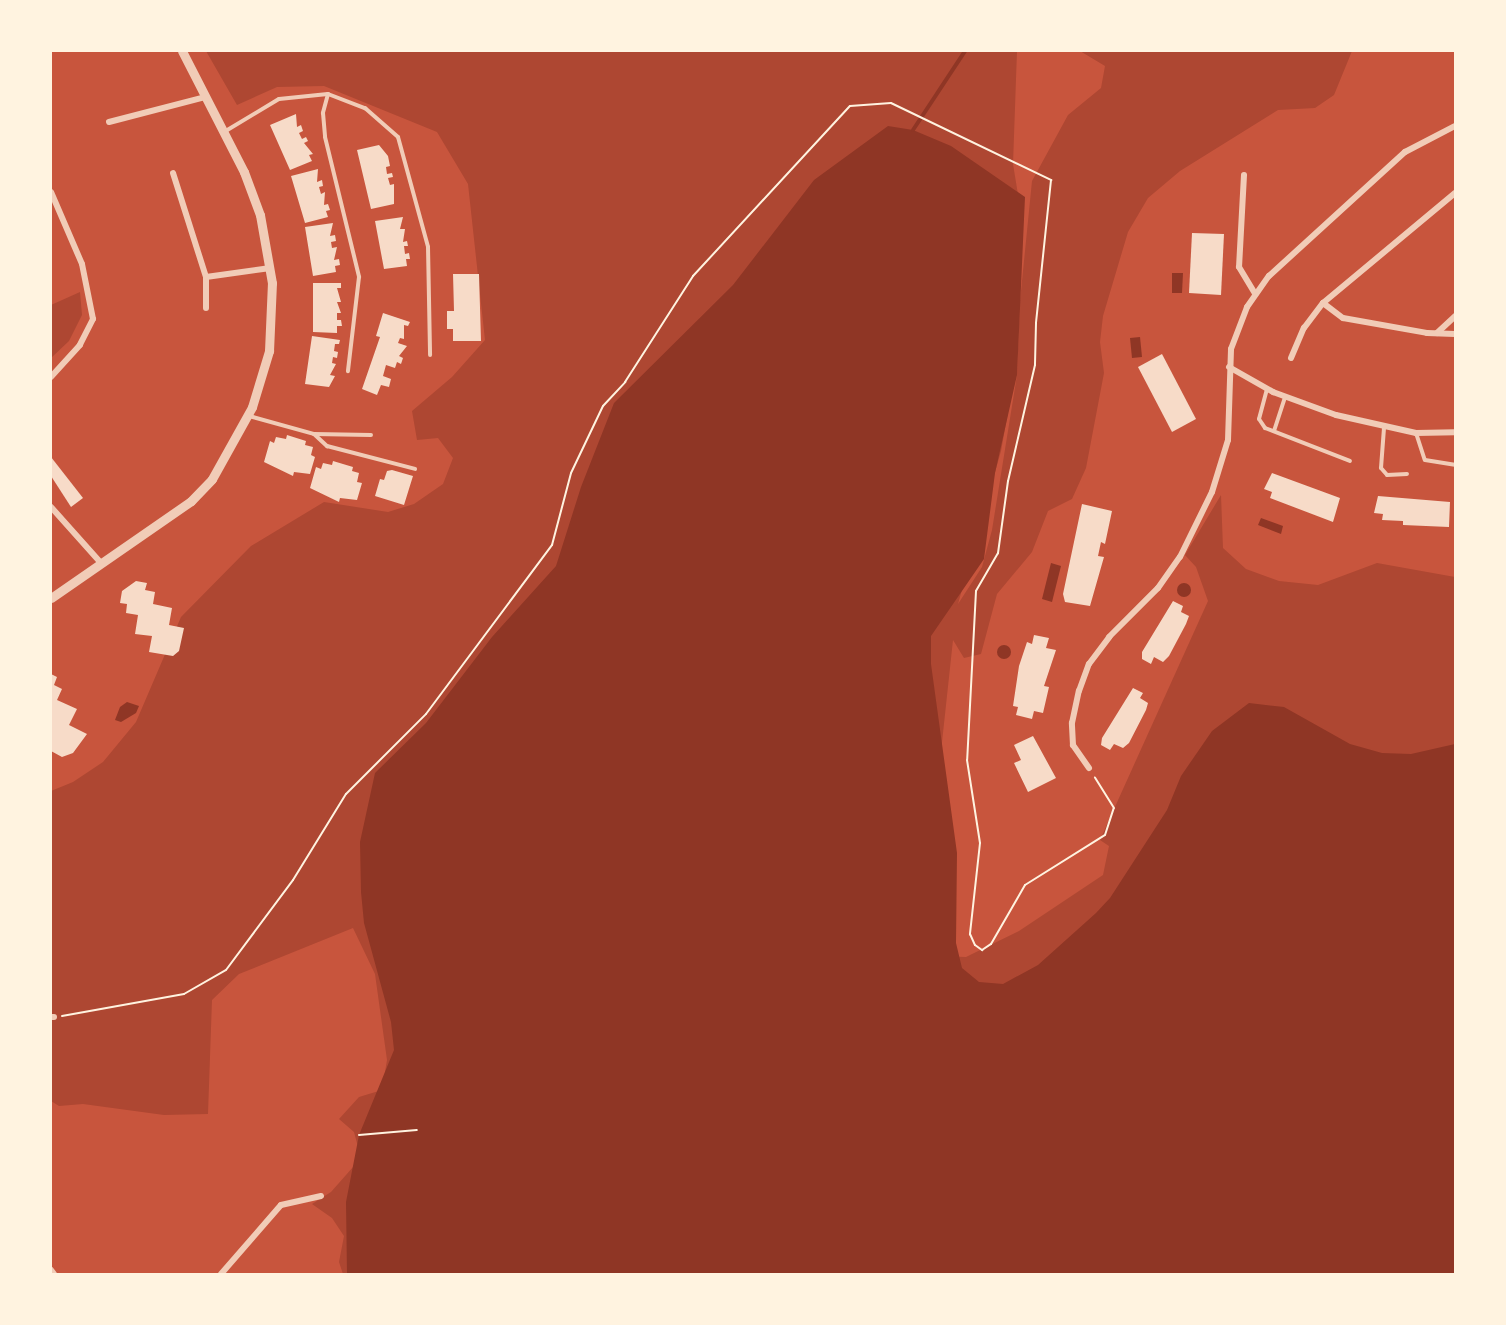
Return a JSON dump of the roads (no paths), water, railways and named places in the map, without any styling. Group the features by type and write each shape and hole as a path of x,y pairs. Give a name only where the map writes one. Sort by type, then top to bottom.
{"street":[{"path":"51,598 102,564 202,489 220,467 248,416 269,351 270,268 260,215 224,132 182,51"},
{"path":"109,122 206,97"},
{"path":"1089,768 1073,746 1072,723 1079,691 1089,664 1109,637 1158,588 1197,525 1225,453 1229,367 1235,333 1255,294 1269,276 1405,153 1455,126"},
{"path":"173,173 206,277 206,308"},
{"path":"1244,175 1239,267 1255,294"},
{"path":"51,192 82,264 93,319 80,345 51,377"},
{"path":"1291,358 1304,328 1323,303 1455,193"},
{"path":"206,277 270,268"},
{"path":"1323,303 1343,318 1437,333 1455,333"},
{"path":"1437,333 1455,316"},
{"path":"1229,367 1285,397 1384,428 1416,434 1455,432"},
{"path":"51,507 102,564"},
{"path":"220,1274 281,1205 321,1196"},
{"path":"51,1270 54,1274"}],"lane":[{"path":"224,132 279,99 328,94 365,108 398,137 429,247 430,356"},
{"path":"328,94 323,113 325,137 359,277 348,371"},
{"path":"1267,389 1259,419 1274,431 1350,461"},
{"path":"1274,431 1285,397"},
{"path":"248,416 314,435 371,435"},
{"path":"1384,428 1381,468 1387,475 1407,474"},
{"path":"1416,434 1425,460 1455,465"},
{"path":"314,435 327,446 415,469"}],"waterway":[{"path":"913,130 965,51"}]}
